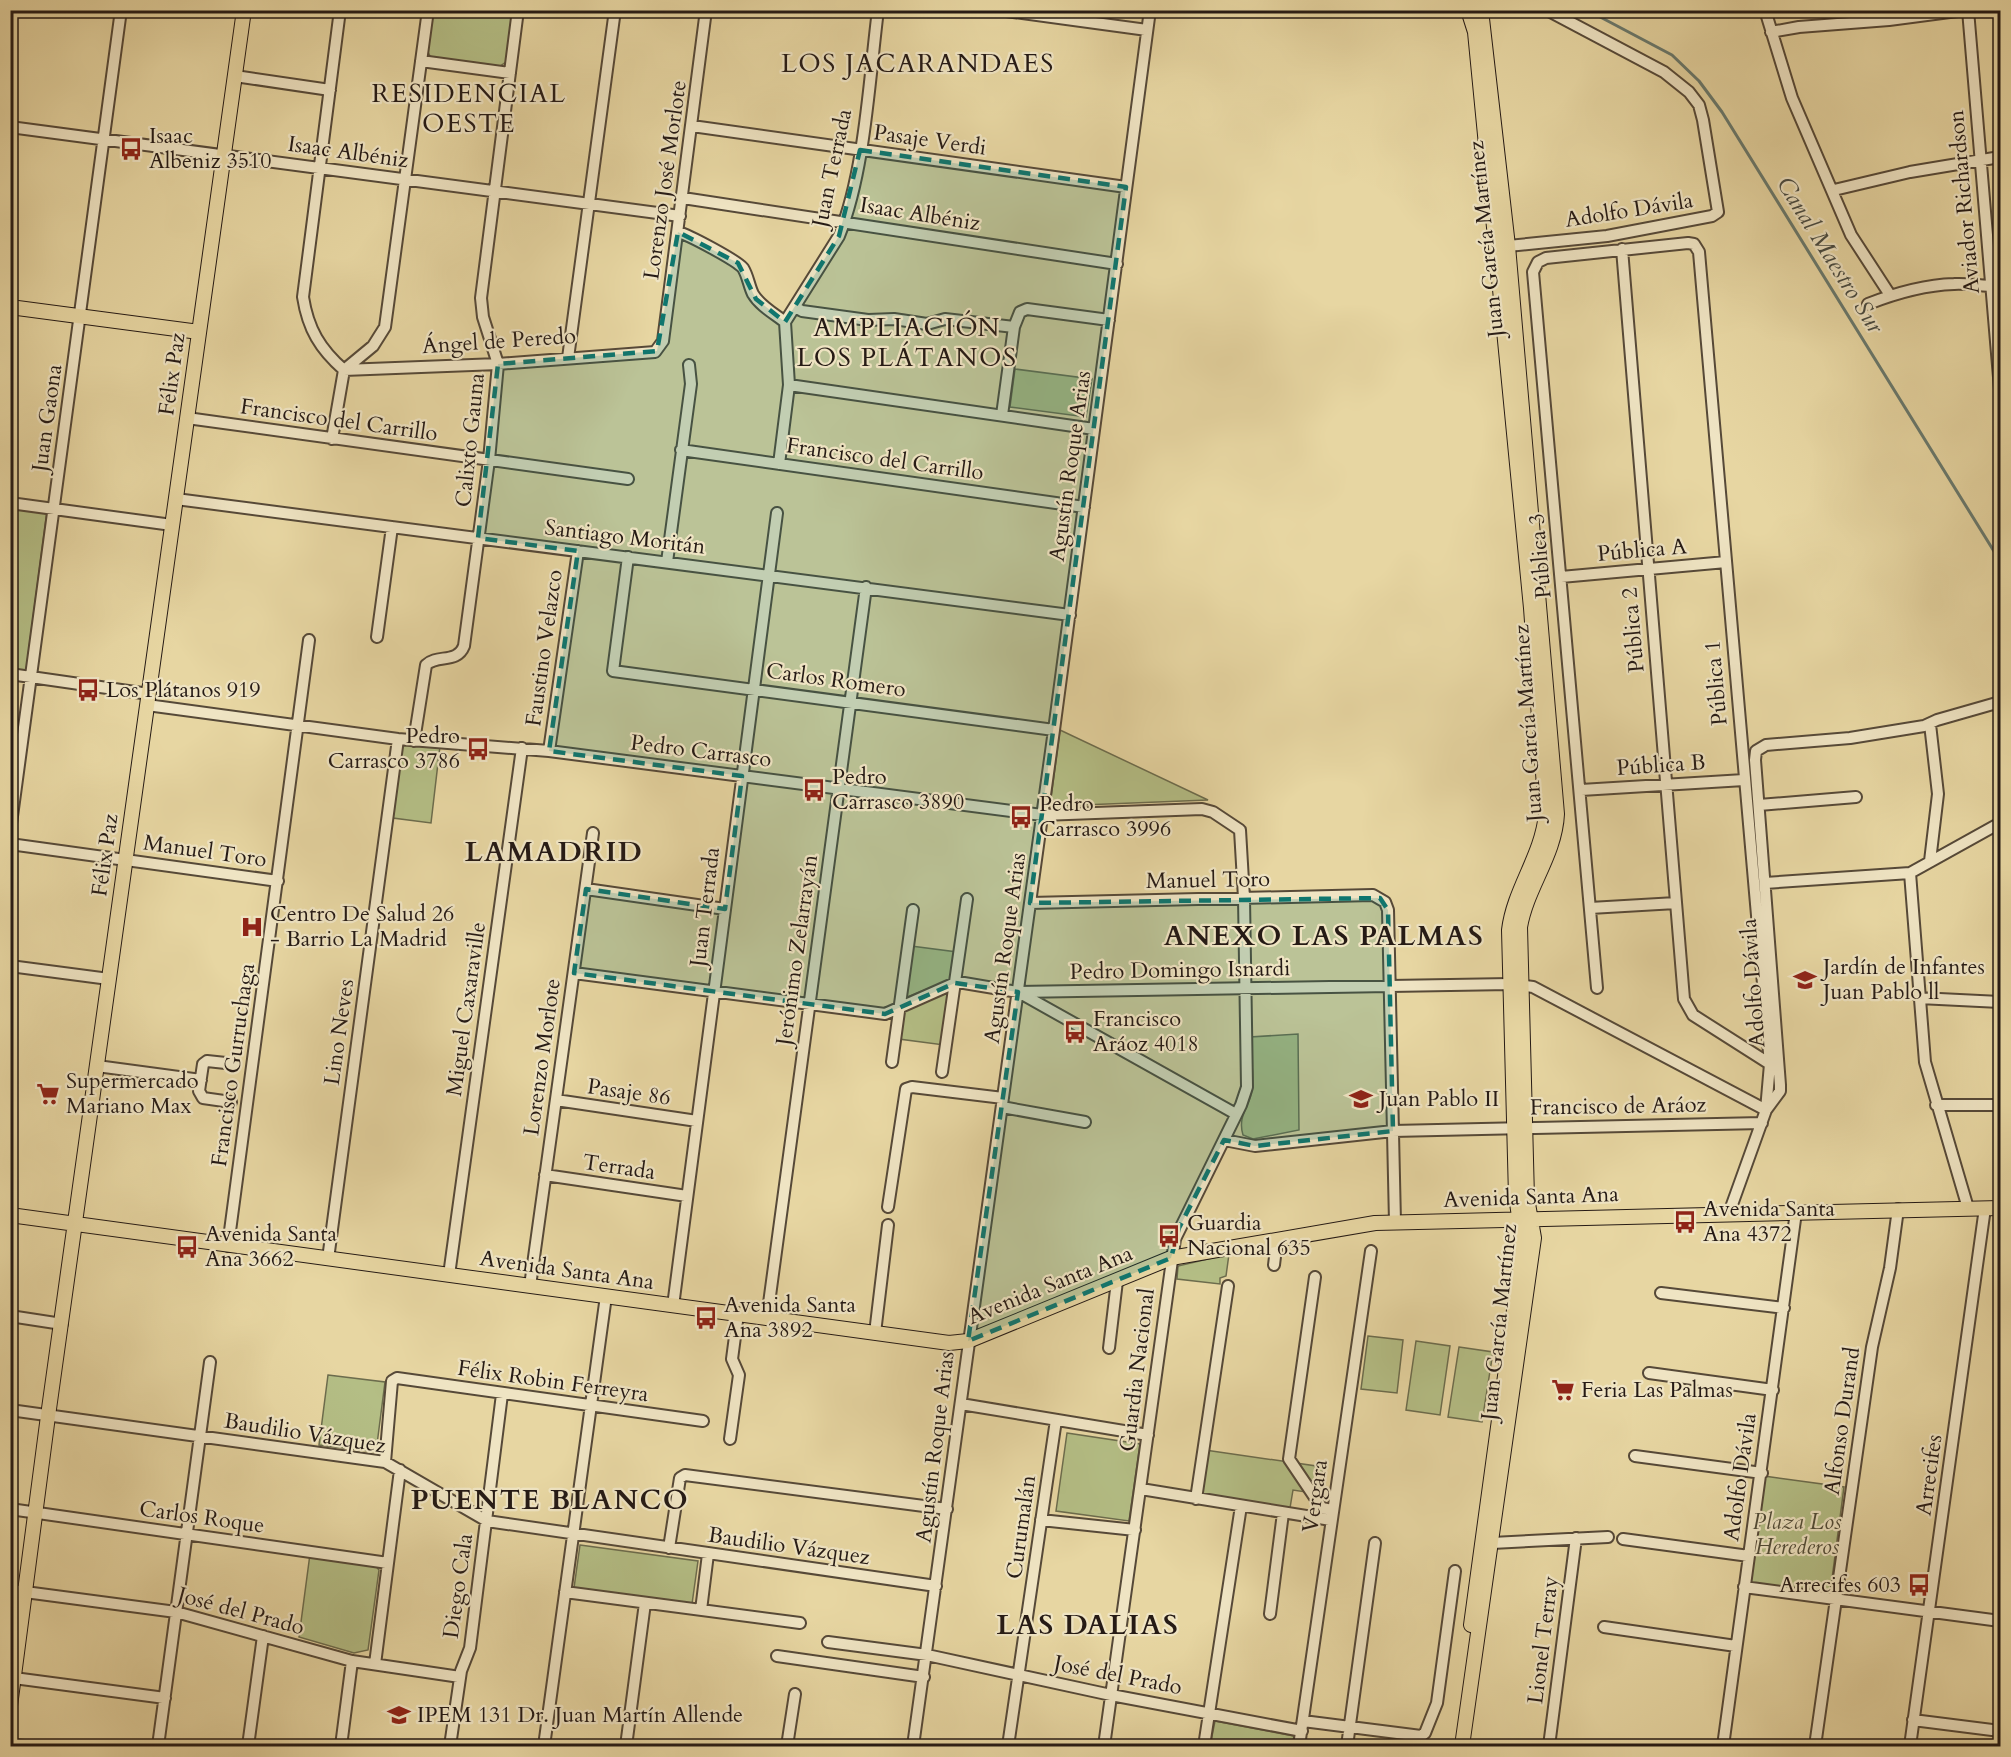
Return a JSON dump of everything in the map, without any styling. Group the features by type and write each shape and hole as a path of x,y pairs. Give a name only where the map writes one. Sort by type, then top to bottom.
{"main road":[{"name":"Félix Paz","path":"10,1706 48,1416 244,10"},
{"name":"Juan García Martínez","path":"1454,1746 1526,1218 1527,1198 1520,1127 1511,916 1542,840 1546,799 1530,596 1475,32 1468,10"},
{"name":"Juan García Martínez","path":"1481,10 1508,246 1557,814 1551,850 1522,915 1515,985"},
{"path":"10,306 199,332"},
{"name":"Avenida Santa Ana","path":"10,1215 949,1343 968,1341 1171,1258 1395,1222 2001,1208"},
{"name":"Juan García Martínez","path":"1462,1746 1533,1249 1526,1218"}],"street":[{"name":"Juan Gaona","path":"10,831 121,10"},
{"path":"340,10 303,297 306,318 312,332 322,348 344,370"},
{"path":"332,439 344,370 373,346 385,327 428,10"},
{"name":"Calixto Gauna","path":"414,741 426,665 437,658 453,658 462,652 464,646 489,460 498,364 483,317 481,298 518,10"},
{"path":"568,358 615,10"},
{"name":"Lorenzo José Morlote","path":"655,352 663,341 706,10"},
{"name":"Juan Terrada","path":"785,322 839,236 845,222 860,150 878,10"},
{"path":"999,10 1147,30"},
{"name":"Agustín Roque Arias","path":"913,1746 1070,615 1149,10"},
{"name":"Adolfo Dávila","path":"1508,246 1607,236 1712,216 1718,212 1703,120 1699,105 1689,92 1664,72 1547,10"},
{"path":"1765,10 1792,98 1857,247 1890,295"},
{"path":"1771,32 1799,27 1889,20 1966,10"},
{"name":"Aviador Richardson","path":"1966,10 1980,159 1996,287 2001,389"},
{"path":"421,61 510,74"},
{"path":"235,76 330,90"},
{"name":"Pasaje Verdi","path":"692,126 1126,187"},
{"name":"Isaac Albéniz","path":"10,127 680,216"},
{"path":"1834,190 1980,159 2001,157"},
{"name":"Isaac Albéniz","path":"683,198 1117,264"},
{"path":"678,232 691,236 710,249 738,263 745,271 756,299 785,322 789,385 779,464"},
{"name":"Pública 1","path":"1622,249 1688,243 1694,244 1699,252 1770,1064 1766,1110"},
{"name":"Pública 3","path":"1597,988 1581,790 1533,277 1535,264 1546,258 1622,249"},
{"name":"Pública 2","path":"1622,249 1665,785 1686,1007 1693,1015 1770,1064"},
{"path":"1868,304 1890,295 1954,284 1996,287"},
{"path":"795,307 802,311 868,320 894,319 927,324 945,319 1014,327"},
{"path":"1002,415 1014,327 1020,312 1027,309 1109,320"},
{"name":"Ángel de Peredo","path":"344,370 498,364 655,352"},
{"path":"667,562 691,384 689,365"},
{"path":"789,385 1094,429"},
{"name":"Francisco del Carrillo","path":"187,418 628,479"},
{"name":"Francisco del Carrillo","path":"681,450 1084,507"},
{"name":"Santiago Moritán","path":"176,499 1070,615"},
{"path":"10,503 172,525"},
{"name":"Juan Terrada","path":"673,1306 777,513"},
{"path":"377,637 392,527"},
{"name":"Faustino Velazco","path":"549,751 578,551"},
{"name":"Carlos Romero","path":"628,557 613,671 1054,730"},
{"name":"Pública A","path":"1561,577 1726,562"},
{"name":"Jerónimo Zelarrayán","path":"767,1318 866,587"},
{"name":"Francisco Gurruchaga","path":"228,1246 309,640"},
{"name":"Pedro Carrasco","path":"10,674 298,726 414,741 549,751 1042,815 1202,809 1213,812 1242,834"},
{"path":"1930,861 1938,794 1930,724 2001,702"},
{"name":"Adolfo Dávila","path":"1729,1213 1766,1110 1780,1091 1755,753 1766,745 1850,738 1930,724"},
{"name":"Lino Neves","path":"328,1259 398,739"},
{"name":"Miguel Caxaraville","path":"449,1275 522,748"},
{"name":"Pública B","path":"1581,790 1744,780"},
{"path":"1759,805 1856,797"},
{"path":"1765,883 1910,873 2001,823"},
{"name":"Lorenzo Morlote","path":"530,1286 593,833"},
{"name":"Guardia Nacional","path":"1104,1746 1149,1436 1171,1258 1179,1228 1224,1140 1247,1087 1242,834"},
{"name":"Manuel Toro","path":"10,844 278,881"},
{"path":"1910,873 1925,1062 1968,1208"},
{"path":"585,889 724,909"},
{"name":"Manuel Toro","path":"1030,903 1373,895 1385,902 1388,910 1389,986"},
{"path":"942,1072 967,899"},
{"path":"1590,908 1676,903"},
{"path":"892,1062 913,910"},
{"path":"10,966 109,979"},
{"path":"574,973 885,1014 955,984"},
{"name":"Pedro Domingo Isnardi","path":"955,984 1018,992 1389,986 1515,985 1533,987 1766,1110"},
{"path":"1389,986 1395,1222"},
{"path":"1018,992 1236,1114"},
{"path":"1919,998 2001,1002"},
{"path":"231,1102 203,1098 199,1091 203,1064 207,1061 235,1064"},
{"path":"97,1066 201,1080"},
{"path":"888,1207 906,1089 912,1087 1003,1102 1085,1122"},
{"name":"Pasaje 86","path":"556,1100 697,1121"},
{"path":"1936,1105 2001,1105"},
{"name":"Francisco de Aráoz","path":"1224,1140 1255,1146 1393,1131 1762,1123"},
{"name":"Terrada","path":"545,1175 687,1196"},
{"name":"Arrecifes","path":"1910,1746 1984,1208"},
{"name":"Alfonso Durand","path":"1815,1746 1872,1347 1890,1268 1898,1209"},
{"name":"Adolfo Dávila","path":"1723,1746 1796,1212"},
{"path":"875,1333 888,1225"},
{"path":"1274,1265 1277,1240"},
{"name":"Vergara","path":"1299,1746 1371,1251"},
{"path":"1315,1277 1289,1459 1322,1508 1331,1515"},
{"path":"1109,1348 1117,1281"},
{"path":"1196,1499 1228,1286"},
{"path":"1661,1293 1784,1308"},
{"path":"544,1746 606,1296"},
{"path":"730,1439 739,1375 732,1359 738,1314"},
{"path":"10,1316 62,1324"},
{"path":"158,1746 210,1362"},
{"path":"1649,1373 1773,1390"},
{"name":"Félix Robin Ferreyra","path":"384,1462 392,1382 397,1378 703,1421"},
{"name":"Diego Cala","path":"450,1746 460,1677 470,1648 502,1394"},
{"path":"961,1404 1149,1436"},
{"name":"Baudilio Vázquez","path":"10,1410 384,1462 487,1521 936,1586"},
{"name":"Curumalán","path":"1008,1746 1056,1420"},
{"path":"1635,1456 1762,1473"},
{"path":"375,1664 400,1470"},
{"path":"669,1548 680,1478 690,1474 947,1509"},
{"path":"1141,1490 1283,1513 1331,1515"},
{"path":"1204,1746 1241,1506"},
{"name":"Carlos Roque","path":"10,1509 388,1563"},
{"path":"1270,1614 1283,1513"},
{"path":"1041,1520 1135,1530"},
{"path":"1492,1543 1608,1537"},
{"name":"Lionel Terray","path":"1549,1746 1576,1538"},
{"path":"1623,1539 1749,1556"},
{"path":"1347,1746 1375,1544"},
{"path":"701,1610 708,1554"},
{"name":"José del Prado","path":"828,1642 927,1655 1112,1695 1209,1713 1302,1726 1350,1725 1421,1736 1425,1733 1437,1703 1455,1571"},
{"path":"1744,1587 2001,1621"},
{"name":"José del Prado","path":"10,1590 176,1612 352,1660 460,1677"},
{"path":"565,1592 800,1623"},
{"path":"626,1746 645,1603"},
{"path":"1604,1628 1736,1646"},
{"path":"248,1746 263,1636"},
{"path":"777,1656 924,1677"},
{"path":"341,1746 352,1660"},
{"path":"14,1678 165,1698"},
{"path":"787,1746 795,1694"},
{"path":"1913,1720 2001,1731"},
{"path":"10,1745 24,1746"}],"highlighted area":[{"path":"860,150 1126,187 1030,903 1380,898 1388,910 1393,1131 1255,1146 1224,1140 1179,1228 1171,1258 968,1341 1018,992 955,983 885,1014 574,973 586,889 725,909 742,776 549,751 578,551 478,538 498,364 657,351 678,232 738,263 756,299 785,322 839,236"}],"green space":[{"path":"431,11 513,11 506,62 497,68 431,58 426,48"},
{"path":"1015,369 1092,379 1086,417 1010,407"},
{"path":"11,507 47,511 26,671 11,669"},
{"path":"1060,730 1208,800 1057,806 1051,798"},
{"path":"403,743 440,746 431,823 393,818"},
{"path":"911,946 957,952 952,979 905,998"},
{"path":"952,990 944,1045 899,1039 903,1012"},
{"path":"1298,1034 1299,1130 1253,1139 1243,1135 1243,1116 1253,1084 1250,1037"},
{"path":"1229,1254 1226,1276 1220,1278 1220,1284 1177,1279 1178,1266"},
{"path":"1368,1336 1403,1340 1397,1393 1361,1389"},
{"path":"1416,1341 1450,1346 1440,1415 1406,1410"},
{"path":"1459,1347 1493,1352 1482,1422 1448,1417"},
{"path":"328,1375 385,1382 376,1452 319,1445"},
{"path":"1067,1433 1140,1444 1129,1521 1056,1511"},
{"path":"1205,1450 1323,1467 1319,1494 1293,1490 1290,1508 1198,1495"},
{"name":"Plaza Los Herederos","path":"1764,1476 1844,1487 1830,1594 1751,1582"},
{"path":"580,1545 698,1561 692,1604 574,1588"},
{"path":"310,1554 374,1564 379,1570 368,1650 354,1653 299,1637"},
{"path":"1215,1721 1294,1736 1292,1746 1210,1746"}],"waterway":[{"name":"Canal Maestro Sur","path":"1587,10 1672,55 1699,81 1722,112 2000,561"}],"place":[{"name":"Isaac Albeniz 3510","path":"131,149"},
{"name":"Los Plátanos 919","path":"88,690"},
{"name":"Pedro Carrasco 3786","path":"478,749"},
{"name":"Pedro Carrasco 3890","path":"814,790"},
{"name":"Pedro Carrasco 3996","path":"1021,817"},
{"name":"Centro De Salud 26 - Barrio La Madrid","path":"252,927"},
{"name":"Jardín de Infantes Juan Pablo ll","path":"1805,980"},
{"name":"Francisco Aráoz 4018","path":"1075,1032"},
{"name":"Supermercado Mariano Max","path":"48,1094"},
{"name":"Juan Pablo II","path":"1361,1099"},
{"name":"Avenida Santa Ana 4372","path":"1685,1222"},
{"name":"Guardia Nacional 635","path":"1169,1236"},
{"name":"Avenida Santa Ana 3662","path":"187,1247"},
{"name":"Avenida Santa Ana 3892","path":"706,1318"},
{"name":"Feria Las Palmas","path":"1563,1390"},
{"name":"Arrecifes 603","path":"1919,1585"},
{"name":"IPEM 131 Dr. Juan Martín Allende","path":"399,1715"}],"district":[{"name":"LOS JACARANDAES","path":"918,63"},
{"name":"RESIDENCIAL OESTE","path":"469,108"},
{"name":"AMPLIACIÓN LOS PLÁTANOS","path":"907,342"},
{"name":"LAMADRID","path":"554,852"},
{"name":"ANEXO LAS PALMAS","path":"1324,936"},
{"name":"PUENTE BLANCO","path":"550,1500"},
{"name":"LAS DALIAS","path":"1088,1625"}]}
